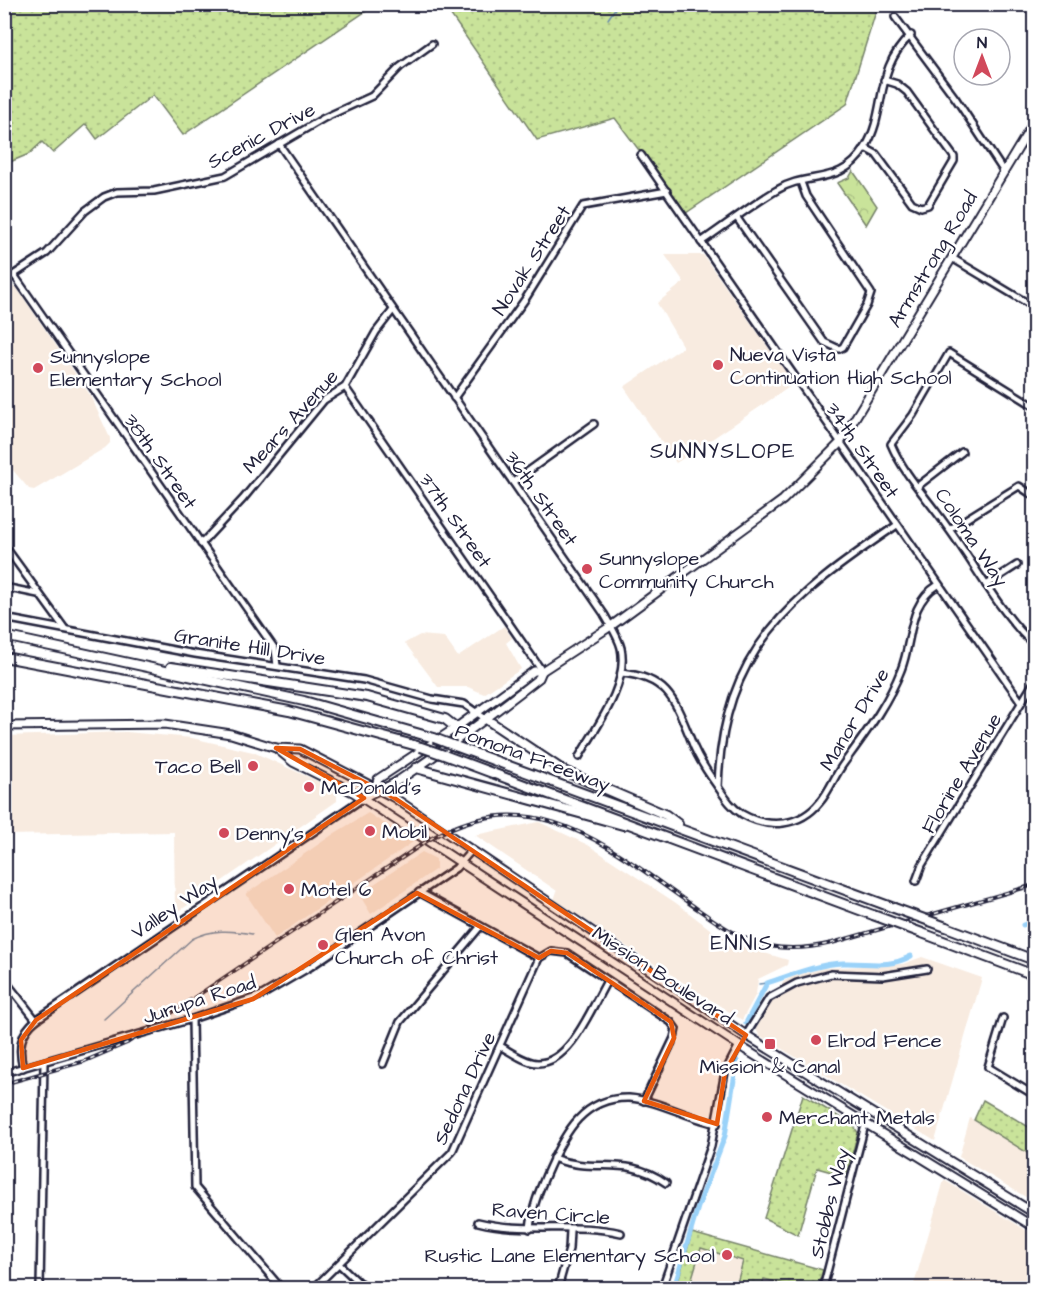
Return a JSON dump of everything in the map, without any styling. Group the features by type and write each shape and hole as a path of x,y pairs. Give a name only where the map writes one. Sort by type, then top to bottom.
{"highway":[{"name":"Pomona Freeway","path":"4,636 304,701 434,738 1035,960"},
{"name":"Pomona Freeway","path":"4,657 289,711 421,747 680,841 1035,975"},
{"path":"125,661 351,693 445,718 464,734"},
{"path":"486,719 564,771 666,815 689,831"},
{"path":"416,768 680,841"}],"main road":[{"name":"Armstrong Road","path":"840,443 1035,123"},
{"name":"Valley Way","path":"375,789 378,779 458,727 534,671 542,671 611,626 783,500 840,443"},
{"name":"Valley Way","path":"362,799 375,789 388,787 486,719 539,678 542,671"},
{"name":"Mission Boulevard","path":"4,726 165,724 231,734 276,748 300,749 393,797 746,1035 1035,1213"},
{"name":"Mission Boulevard","path":"276,748 293,762 362,799 462,863 865,1125 1035,1227"},
{"path":"739,1045 746,1035"}],"street":[{"path":"895,17 911,35 1004,172"},
{"path":"700,242 778,189 834,174 857,158 865,148 884,80 897,48 911,35"},
{"name":"Scenic Drive","path":"4,281 47,253 85,211 104,197 126,191 154,191 225,176 324,118 372,96 400,67 432,44"},
{"path":"865,148 876,154 912,203 921,207 928,205 954,161 954,157 907,92 897,84 884,80"},
{"name":"36th Street","path":"279,144 611,626 621,648 621,674"},
{"name":"34th Street","path":"641,155 1021,702"},
{"path":"737,218 824,342 835,349 843,347 867,305 871,293 806,196 801,183"},
{"name":"Novak Street","path":"454,398 526,298 583,206 667,191"},
{"path":"952,258 1035,307"},
{"name":"38th Street","path":"14,275 274,649 277,666"},
{"name":"Mears Avenue","path":"201,544 243,499 280,450 324,400 345,387 376,332 393,310"},
{"name":"Coloma Way","path":"1032,643 1017,628 950,529 899,463 891,444 913,415 950,353 1035,406"},
{"name":"37th Street","path":"345,387 542,671"},
{"path":"513,482 594,424"},
{"path":"918,486 962,452"},
{"path":"950,529 1018,486 1035,496"},
{"path":"718,787 721,737 728,711 741,679 770,629 785,610 816,583 897,525"},
{"path":"4,545 65,629"},
{"path":"986,585 1017,565"},
{"name":"Manor Drive","path":"718,787 737,811 771,824 796,819 820,803 896,681 915,614 928,592 938,585"},
{"path":"4,587 38,594"},
{"name":"Granite Hill Drive","path":"4,618 195,654 364,680 432,699 459,702 486,719"},
{"path":"579,757 599,723 621,674 650,680 669,693 697,755 718,787"},
{"name":"Florine Avenue","path":"916,881 922,865 1035,682"},
{"name":"Valley Way","path":"23,1068 20,1050 22,1036 36,1020 362,799"},
{"name":"Jurupa Road","path":"4,1073 243,1004 274,989 462,863 471,851"},
{"path":"418,892 539,958 551,951 561,951 577,959 671,1022 676,1029 644,1101"},
{"path":"383,1064 400,1022 480,927"},
{"name":"Sedona Drive","path":"314,1288 448,1158 539,958"},
{"path":"746,1035 769,998 785,988 831,974 883,976 927,969"},
{"path":"4,980 36,1020"},
{"path":"500,1046 531,1062 539,1063 556,1058 567,1050 607,981"},
{"path":"1003,1018 988,1067 1035,1095"},
{"path":"192,1019 192,1159 195,1187 281,1288"},
{"path":"662,1288 717,1124 725,1072 739,1045"},
{"path":"40,1288 44,1062"},
{"path":"530,1229 532,1207 553,1158 572,1124 591,1108 613,1099 644,1101 717,1124"},
{"name":"Stobbs Way","path":"822,1288 865,1125"},
{"path":"553,1158 582,1166 636,1166 666,1183"},
{"name":"Raven Circle","path":"478,1222 530,1229 602,1230 621,1233"},
{"path":"558,1288 569,1249 570,1230"},
{"path":"339,1264 358,1282 372,1288"}],"highlighted area":[{"path":"276,748 300,749 393,797 746,1035 725,1072 717,1124 644,1101 674,1038 671,1022 567,953 551,951 539,958 417,893 253,999 23,1068 21,1040 36,1020 364,798"}],"shaded area":[{"name":"Nueva Vista Continuation High School","path":"665,255 703,255 794,384 676,463 624,387 683,347 657,303 684,282"},
{"name":"Sunnyslope Elementary School","path":"9,286 16,287 90,395 110,438 110,443 105,448 34,490 29,489 5,461 4,289"},
{"path":"504,626 512,638 506,643 521,669 484,694 468,687 438,687 405,643 420,635 444,637 458,657"},
{"path":"126,732 192,738 253,752 337,790 337,801 175,914 174,832 5,835 5,736"},
{"path":"368,813 413,842 275,938 246,894"},
{"path":"539,822 588,845 676,903 714,932 744,947 788,960 787,965 758,979 756,994 742,1020 554,900 557,891 475,835"},
{"path":"422,852 436,859 436,869 371,914 359,894"},
{"path":"922,957 982,978 935,1141 759,1035 756,1029 784,981 794,976 823,968 903,964"},
{"path":"970,1118 1034,1157 1034,1202 959,1157"},
{"path":"944,1180 1034,1235 1034,1288 913,1288"},
{"name":"Rustic Lane Elementary School","path":"692,1233 823,1270 817,1288 676,1288"}],"green space":[{"path":"5,4 375,5 183,135 153,95 97,139 86,124 53,153 42,142 29,154 5,164"},
{"path":"444,5 878,5 847,104 686,213 615,118 537,140"},
{"path":"853,171 877,206 866,225 837,183 849,178"},
{"path":"803,1095 854,1126 858,1133 846,1176 817,1168 798,1235 764,1218"},
{"path":"983,1100 1034,1130 1034,1157 974,1120"},
{"name":"Rustic Lane Elementary School","path":"692,1233 823,1270 817,1288 786,1288 787,1285 764,1279 761,1288 737,1283 743,1261 701,1248 689,1288 676,1288"}],"waterway":[{"path":"608,19 618,4"},
{"path":"1023,925 1034,921"},
{"path":"104,1019 192,939 221,931 252,934"},
{"path":"746,1023 767,983 824,965 886,964 911,956"},
{"path":"759,984 767,983"},
{"path":"674,1288 698,1207 725,1136 737,1061"}],"railway":[{"path":"4,1084 85,1061 127,1043 427,841 465,823 501,816 534,818 566,827 597,841 727,929 769,946 801,948 832,943 1034,885"}],"place":[{"name":"Nueva Vista Continuation High School","path":"718,365"},
{"name":"Sunnyslope Elementary School","path":"38,368"},
{"name":"Sunnyslope Community Church","path":"587,569"},
{"name":"Taco Bell","path":"253,766"},
{"name":"McDonald's","path":"309,787"},
{"name":"Mobil","path":"370,831"},
{"name":"Denny's","path":"224,833"},
{"name":"Motel 6","path":"289,889"},
{"name":"Glen Avon Church of Christ","path":"323,945"},
{"name":"Elrod Fence","path":"816,1040"},
{"name":"Mission & Canal","path":"770,1044"},
{"name":"Merchant Metals","path":"767,1117"},
{"name":"Rustic Lane Elementary School","path":"727,1255"}],"district":[{"name":"SUNNYSLOPE","path":"723,451"},
{"name":"ENNIS","path":"742,943"}]}
